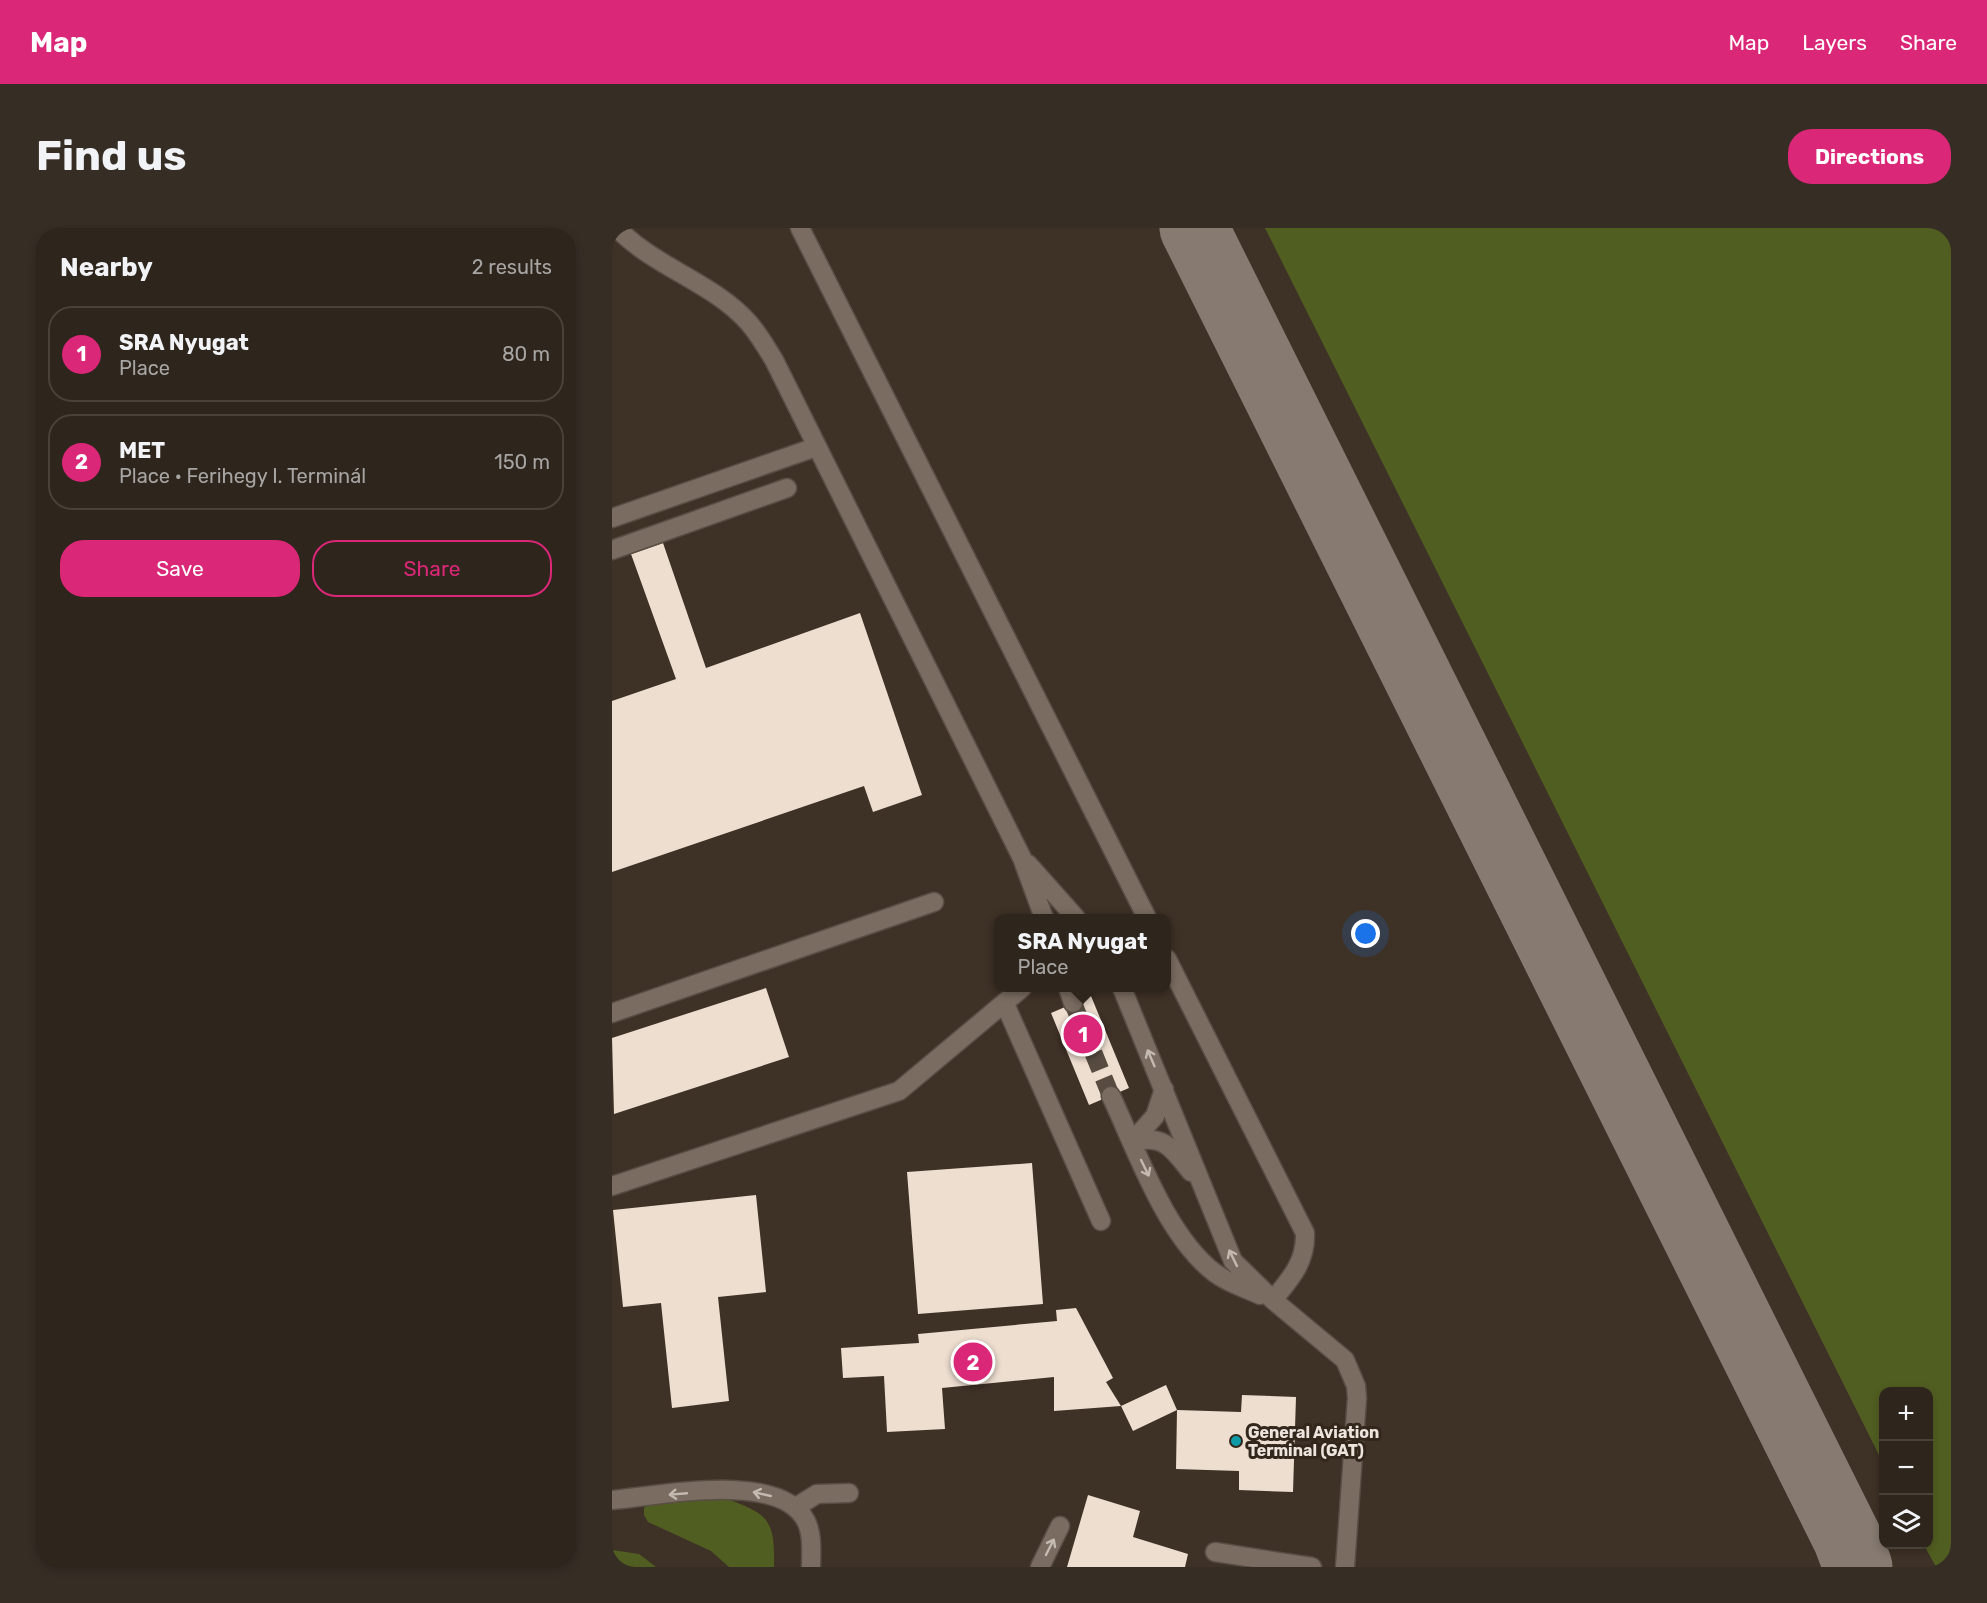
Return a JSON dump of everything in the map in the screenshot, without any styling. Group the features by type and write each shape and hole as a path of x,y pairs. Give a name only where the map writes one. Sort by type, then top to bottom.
{"street":[{"path":"617,228 651,255 714,294 747,321 774,360 1022,858 1043,914"},
{"path":"800,228 1145,914"},
{"path":"612,518 816,447"},
{"path":"612,550 788,488"},
{"path":"1022,858 1072,914"},
{"path":"612,1013 934,902"},
{"path":"1171,966 1305,1233 1302,1261 1273,1300"},
{"path":"612,1186 899,1091 1017,992"},
{"path":"1124,992 1233,1261 1273,1300 1345,1360 1356,1386 1346,1567"},
{"path":"1005,1004 1101,1221"},
{"path":"1132,1142 1155,1116 1164,1089"},
{"path":"1111,1096 1170,1221 1184,1242 1216,1274 1273,1300"},
{"path":"1132,1142 1154,1138 1166,1144 1204,1190"},
{"path":"612,1500 736,1489 767,1494 796,1507 807,1522 811,1538 811,1567"},
{"path":"796,1507 817,1494 849,1492"},
{"path":"1040,1567 1060,1526"},
{"path":"1215,1552 1312,1567"}],"green space":[{"path":"1265,228 1951,228 1951,1567 1936,1567 1926,1549 1933,1549 1933,1387 1879,1387 1879,1455"},
{"path":"727,1499 753,1510 767,1522 773,1540 774,1567 729,1567 711,1551 648,1522 644,1515 644,1508 648,1504"},
{"path":"612,1550 639,1554 656,1567 612,1567"}],"building":[{"path":"663,543 706,668 860,613 922,795 873,812 864,786 612,872 612,701 676,679 631,554"},
{"path":"766,988 789,1057 614,1114 612,1038"},
{"path":"1091,996 1129,1088 1089,1105 1051,1013"},
{"path":"1032,1163 1043,1304 918,1314 907,1172"},
{"path":"756,1195 766,1292 718,1297 729,1401 672,1408 661,1303 623,1307 613,1210"},
{"path":"1076,1308 1113,1378 1106,1382 1121,1406 1054,1411 1054,1377 942,1388 945,1429 887,1432 884,1376 843,1378 841,1348 919,1343 918,1334 1057,1321 1056,1310"},
{"path":"1166,1385 1177,1410 1133,1431 1121,1406"},
{"name":"General Aviation Terminal (GAT)","path":"1242,1395 1296,1397 1293,1492 1239,1490 1239,1471 1176,1469 1177,1410 1241,1412"},
{"path":"1088,1495 1140,1511 1133,1537 1188,1554 1185,1567 1067,1567"}],"taxiway":[{"path":"1194,228 1847,1538 1858,1567"}],"tunnel":[{"path":"1073,1003 1111,1096"}],"place":[{"name":"SRA Nyugat","path":"1083,1034"},
{"name":"MET","path":"973,1362"},
{"name":"General Aviation Terminal (GAT)","path":"1236,1441"}]}
